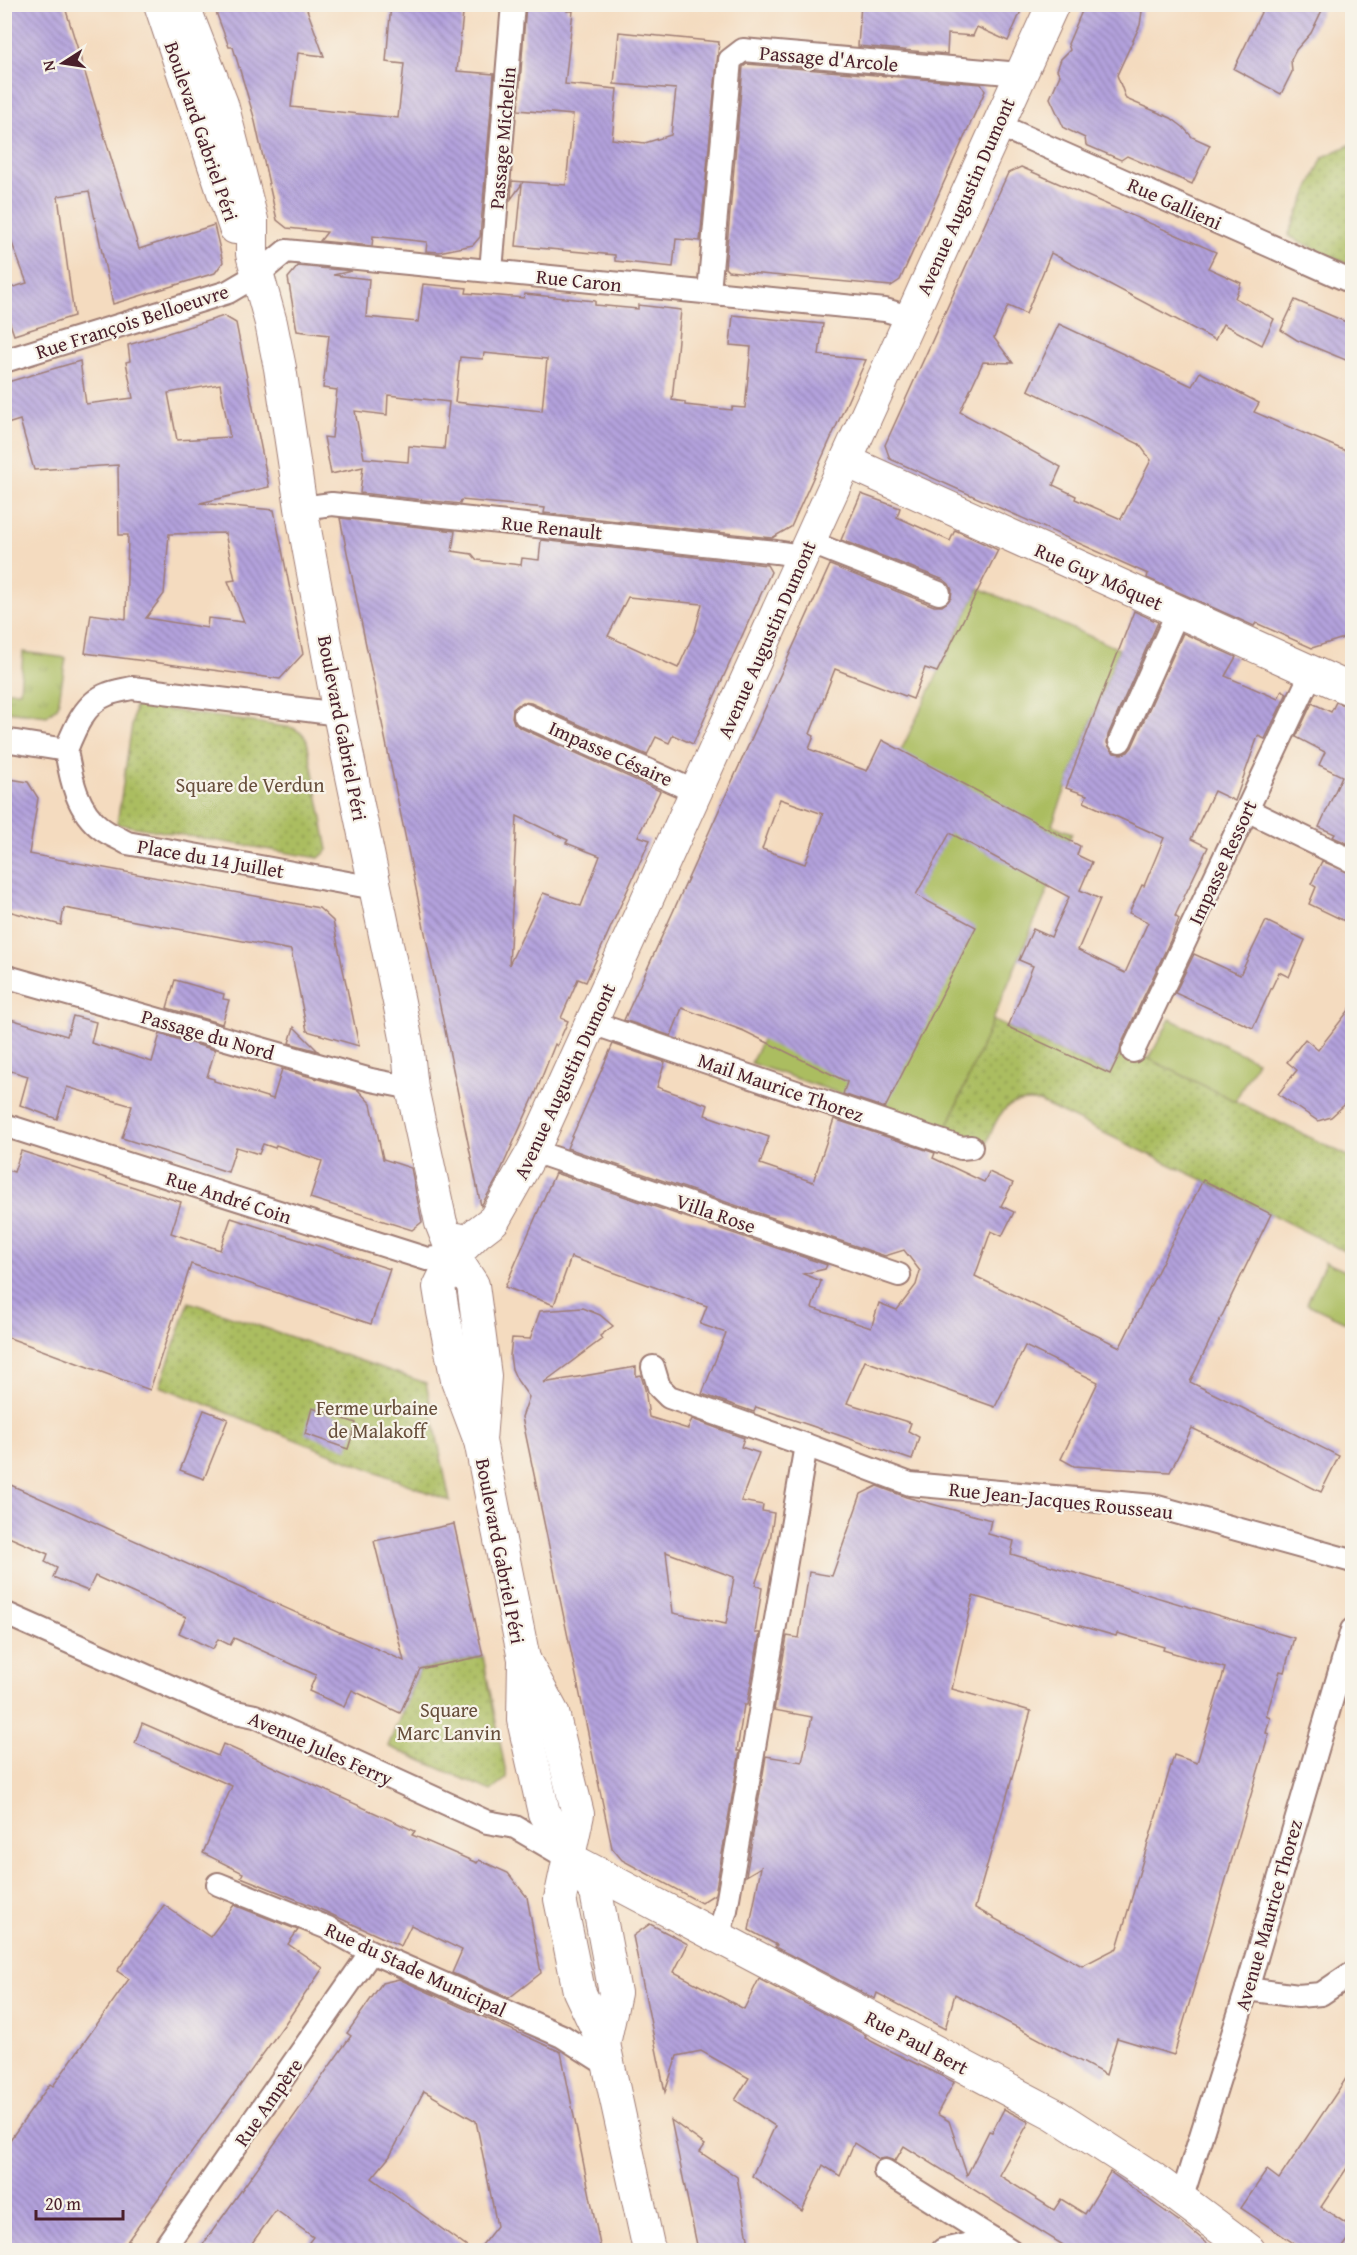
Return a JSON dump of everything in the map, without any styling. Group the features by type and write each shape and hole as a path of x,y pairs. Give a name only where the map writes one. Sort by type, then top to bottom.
{"main road":[{"name":"Boulevard Gabriel Péri","path":"160,4 236,232 255,265"},
{"name":"Boulevard Gabriel Péri","path":"183,4 222,104 254,227 255,265 271,323 280,368 301,508 339,714 407,1043 412,1088 441,1223 454,1256 439,1287 457,1380 480,1442 524,1659 523,1720 540,1799 544,1813 569,1858"},
{"name":"Avenue Augustin Dumont","path":"454,1256 494,1220 533,1151 909,317 1053,4"},
{"name":"Rue Guy Môquet","path":"846,461 1353,690"},
{"path":"407,1043 425,1084 455,1182 462,1220 454,1256"},
{"path":"569,1858 560,1899 579,1991 607,2055 649,2250"},
{"name":"Rue Paul Bert","path":"569,1858 1054,2114 1153,2178 1249,2250"}],"street":[{"name":"Passage Michelin","path":"490,271 513,4"},
{"name":"Passage d'Arcole","path":"709,292 730,60 743,50 1020,74"},
{"name":"Rue Gallieni","path":"998,125 1353,282"},
{"name":"Rue Caron","path":"255,265 286,251 885,310 909,317"},
{"name":"Rue François Belloeuvre","path":"4,361 228,292 255,265"},
{"name":"Rue Renault","path":"301,508 332,504 776,552 806,549 939,593"},
{"path":"1120,741 1178,611"},
{"name":"Impasse Ressort","path":"1133,1051 1312,672"},
{"path":"4,740 66,750 86,711 106,694 132,688 339,714"},
{"name":"Impasse Césaire","path":"525,715 696,792"},
{"name":"Place du 14 Juillet","path":"66,750 70,774 84,812 102,829 127,843 375,888"},
{"path":"1247,810 1353,861"},
{"name":"Passage du Nord","path":"4,976 371,1080 412,1088"},
{"name":"Mail Maurice Thorez","path":"592,1023 961,1148 971,1147"},
{"name":"Rue André Coin","path":"4,1125 419,1257 427,1259 454,1256"},
{"name":"Villa Rose","path":"533,1151 899,1275"},
{"name":"Rue Jean-Jacques Rousseau","path":"653,1367 659,1387 669,1397 910,1484 1154,1506 1353,1561"},
{"path":"718,1936 726,1910 806,1445"},
{"name":"Avenue Jules Ferry","path":"4,1613 220,1709 255,1716 488,1822 515,1827 569,1858"},
{"name":"Avenue Maurice Thorez","path":"1181,2200 1247,1989 1353,1630"},
{"name":"Rue du Stade Municipal","path":"218,1884 328,1928 371,1952 607,2055"},
{"name":"Rue Ampère","path":"163,2250 371,1952"},
{"path":"1247,1989 1298,1996 1321,1994 1353,1972"},
{"path":"885,2171 1002,2245"},
{"path":"943,2250 1002,2245"}],"green space":[{"path":"1352,144 1352,266 1288,236 1323,157"},
{"path":"979,588 1119,649 1052,825 1072,833 946,1130 751,1063"},
{"path":"23,652 66,658 58,706 47,716 7,711 5,707 5,691 20,691"},
{"name":"Square de Verdun","path":"135,705 293,728 303,734 307,741 328,850 319,858 117,824"},
{"path":"1170,1019 1257,1061 1235,1101 1149,1059"},
{"path":"992,1020 1109,1074 1123,1046 1352,1158 1352,1255 1203,1180 1039,1102 1025,1101 1006,1108 995,1124 982,1156 946,1130"},
{"path":"1325,1262 1352,1274 1352,1325 1307,1304"},
{"name":"Ferme urbaine de Malakoff","path":"189,1302 426,1383 450,1501 160,1386"},
{"name":"Square Marc Lanvin","path":"483,1656 507,1778 491,1791 388,1746 420,1669"}],"building":[{"path":"4,4 64,4 139,249 214,225 223,262 215,273 113,304 89,191 58,196 74,316 14,335 4,306 4,290 27,283 4,222"},
{"path":"213,4 305,4 324,56 298,53 291,107 398,118 404,64 386,62 391,4 464,4 457,71 494,74 480,237 473,245 439,252 426,251 427,242 373,236 372,246 320,241 327,232 287,228 277,220 254,117 233,47 229,47"},
{"path":"526,4 567,4 567,11 573,11 565,84 617,89 612,139 645,143 671,135 676,89 614,84 619,32 719,42 700,241 676,239 673,267 615,261 615,255 516,246 522,184 511,199 512,181 566,185 573,115 518,110"},
{"path":"861,4 1024,4 1008,41 977,27 973,36 948,34 947,54 858,46"},
{"path":"1085,4 1143,4 1140,25 1117,75 1126,99 1171,118 1192,137 1210,145 1192,184 1127,156 1121,160 1086,145 1085,138 1064,128 1050,98 1060,75 1057,70 1061,59 1070,50 1068,44"},
{"path":"1265,4 1325,4 1311,33 1296,50 1291,60 1292,72 1281,94 1234,69"},
{"path":"747,64 981,84 985,91 900,280 891,286 728,271 725,268 743,67"},
{"path":"1021,167 1216,252 1208,268 1241,283 1235,298 1274,319 1262,345 1223,324 1215,340 1051,253 1026,314 1008,306 994,338 1013,363 983,362 960,412 1061,467 1053,485 1076,496 1075,499 1121,519 1151,460 1139,444 1028,390 1059,324 1192,386 1200,372 1259,403 1254,412 1353,454 1353,635 1312,648 1256,623 1254,626 1147,578 1148,574 890,459 885,445 1008,173"},
{"path":"298,266 352,271 333,275 369,279 366,317 418,322 423,284 467,288 466,293 524,298 525,294 595,301 595,305 638,309 638,305 681,310 672,400 685,402 685,405 732,410 732,407 745,408 751,347 730,345 733,315 823,324 819,355 866,360 791,527 772,538 544,513 545,508 461,500 460,504 360,493 363,467 331,474 324,437 332,438 337,390 323,388 329,335 297,331 288,278","holes":["484,353 547,359 542,411 455,402 460,357 483,359","388,395 449,402 444,449 409,446 408,462 364,458 355,411 387,415"]},
{"path":"1295,300 1353,325 1353,363 1297,340 1281,330"},
{"path":"224,316 236,323 269,487 200,503 274,510 303,654 280,679 85,653 91,614 126,619 128,535 119,535 118,465 34,470 20,420 4,425 4,383 80,361 86,404 133,398 126,362 130,361 128,345","holes":["220,384 230,437 177,440 168,393","225,533 235,580 228,581 244,622 208,618 207,628 146,618 164,594 169,534"]},
{"path":"861,494 900,508 897,517 950,541 955,530 998,550 937,672 925,668 913,699 835,669 810,734 814,736 809,749 867,771 882,740 1080,846 1077,855 1092,862 1080,890 1100,899 1078,950 1125,973 1148,922 1129,913 1142,885 1144,886 1164,838 1084,802 1087,795 1066,788 1134,611 1158,622 1108,735 1107,743 1114,753 1128,752 1132,747 1183,633 1236,657 1225,676 1278,699 1282,690 1287,693 1265,739 1258,736 1235,801 1214,791 1191,839 1208,847 1175,916 1179,919 1170,941 1121,1045 1120,1053 1110,1074 1008,1027 1033,966 1019,960 1033,929 1051,937 1069,897 950,833 916,895 976,927 885,1108 843,1094 847,1082 744,1031 682,1008 671,1036 624,1020 830,565 934,606 942,606 951,598 952,590 944,580 841,540","holes":["780,799 823,814 805,864 762,849"]},
{"path":"340,518 455,531 452,551 472,554 477,560 521,565 522,558 539,560 541,540 767,565 771,572 693,744 673,735 669,743 656,737 647,755 531,703 523,702 513,709 514,723 519,727 660,791 638,836 650,840 586,982 578,979 561,1018 568,1021 557,1046 555,1044 497,1179 481,1206","holes":["628,597 702,604 695,631 678,668 608,636","517,816 568,840 566,843 600,856 581,906 543,893 509,965"]},
{"path":"1336,702 1353,708 1353,846 1333,837 1335,834 1319,827 1342,776 1319,765 1325,752 1296,737 1312,703 1331,712"},
{"path":"4,778 28,782 38,798 29,854 319,908 333,921 359,1046 307,1031 291,950 64,908 61,925 4,910"},
{"path":"1322,861 1353,874 1353,925 1309,904 1316,887 1311,884"},
{"path":"1266,921 1305,940 1289,977 1279,972 1253,1028 1175,993 1194,954 1240,975"},
{"path":"175,980 224,994 223,999 229,1000 222,1024 167,1008"},
{"path":"1353,1005 1353,1097 1331,1117 1318,1121 1278,1094 1297,1070 1287,1062 1305,1039 1318,1050"},
{"path":"73,1016 96,1022 91,1043 152,1062 160,1034 215,1050 207,1077 273,1099 282,1069 358,1090 371,1104 383,1159 411,1168 422,1222 412,1230 310,1198 322,1161 276,1145 275,1148 263,1144 259,1154 236,1147 228,1172 122,1138 132,1106 67,1087 57,1119 20,1105 28,1076 4,1069 4,1017 67,1036"},
{"path":"294,1027 318,1051 289,1043"},
{"path":"613,1044 665,1062 657,1087 708,1105 705,1115 769,1137 760,1164 813,1182 834,1119 935,1153 933,1158 984,1182 989,1172 1013,1183 1001,1206 1014,1212 1002,1236 991,1231 975,1276 1120,1347 1203,1180 1271,1214 1190,1382 1339,1456 1321,1492 1192,1428 1170,1472 1074,1466 1061,1459 1098,1382 1025,1346 995,1407 865,1361 847,1403 911,1423 908,1431 919,1437 912,1460 756,1407 754,1412 702,1394 726,1333 700,1324 707,1306 571,1257 554,1305 505,1287 555,1173 827,1265 825,1269 803,1274 821,1281 812,1308 871,1328 879,1303 897,1310 916,1285 920,1271 904,1250 885,1256 567,1148"},
{"path":"21,1151 181,1202 171,1233 220,1250 231,1218 390,1269 371,1324 191,1264 150,1390 4,1336 4,1169 14,1172"},
{"path":"583,1308 600,1315 613,1326 600,1336 602,1339 543,1383 636,1367 636,1376 641,1375 645,1389 649,1417 688,1429 692,1419 744,1438 741,1447 759,1453 741,1501 763,1505 762,1511 774,1513 770,1541 755,1585 762,1588 755,1633 760,1633 747,1705 744,1705 737,1751 740,1751 715,1894 701,1903 622,1860 612,1848 522,1417 529,1397 517,1380 510,1356 512,1338 530,1339 540,1311","holes":["666,1552 734,1577 726,1624 673,1613"]},
{"path":"312,1408 356,1423 348,1449 305,1434"},
{"path":"204,1410 228,1419 204,1479 180,1470"},
{"path":"4,1482 404,1661 374,1541 454,1524 483,1656 420,1669 400,1713 352,1690 344,1707 309,1691 316,1675 234,1638 230,1645 218,1639 213,1649 179,1633 186,1617 95,1576 88,1591 53,1577 57,1568 45,1562 48,1554 4,1535"},
{"path":"877,1486 906,1497 991,1520 988,1534 1014,1541 1011,1554 1294,1638 1284,1672 1280,1671 1266,1716 1270,1718 1266,1733 1269,1734 1174,2055 1117,2038 1106,2075 955,1994 945,2029 877,1993 875,1999 775,1947 777,1945 749,1930 761,1867 746,1876 766,1756 802,1762 812,1717 774,1710 787,1636 799,1638 809,1572 832,1576 861,1494","holes":["973,1596 1116,1636 1117,1633 1164,1647 1163,1650 1225,1668 1197,1763 1174,1755 1117,1948 1082,1966 975,1908 1031,1711 952,1689"]},
{"path":"142,1723 218,1756 223,1744 415,1831 412,1835 477,1863 479,1860 508,1873 527,1897 541,1973 509,1998 452,1973 462,1950 411,1925 401,1946 241,1877 243,1873 203,1853 232,1786 135,1743"},
{"path":"164,1905 210,1937 234,1905 298,1930 288,1944 323,1968 121,2250 4,2250 4,2148 50,2084 53,2086 129,1979 117,1971"},
{"path":"650,1924 688,1944 674,1972 744,2009 759,1979 866,2035 865,2038 954,2082 937,2114 949,2121 967,2175 989,2131 992,2132 1004,2109 1029,2122 999,2175 1054,2210 1061,2199 1085,2214 1110,2172 1190,2229 1215,2250 1071,2250 904,2146 895,2161 886,2158 879,2159 854,2143 840,2176 823,2165 802,2211 752,2176 775,2126 735,2100 749,2078 701,2051 677,2056 665,2092 633,1936"},
{"path":"399,1979 561,2052 601,2250 478,2250 497,2226 476,2121 424,2091 390,2156 372,2178 471,2250 303,2250 313,2237 276,2210 247,2250 199,2250 351,2036 347,2033 382,1983"},
{"path":"1353,2068 1353,2159 1321,2207 1353,2228 1353,2233 1341,2250 1304,2250 1241,2208 1267,2170 1279,2179"},
{"path":"671,2120 705,2145 700,2152 737,2177 750,2250 698,2250"}]}
